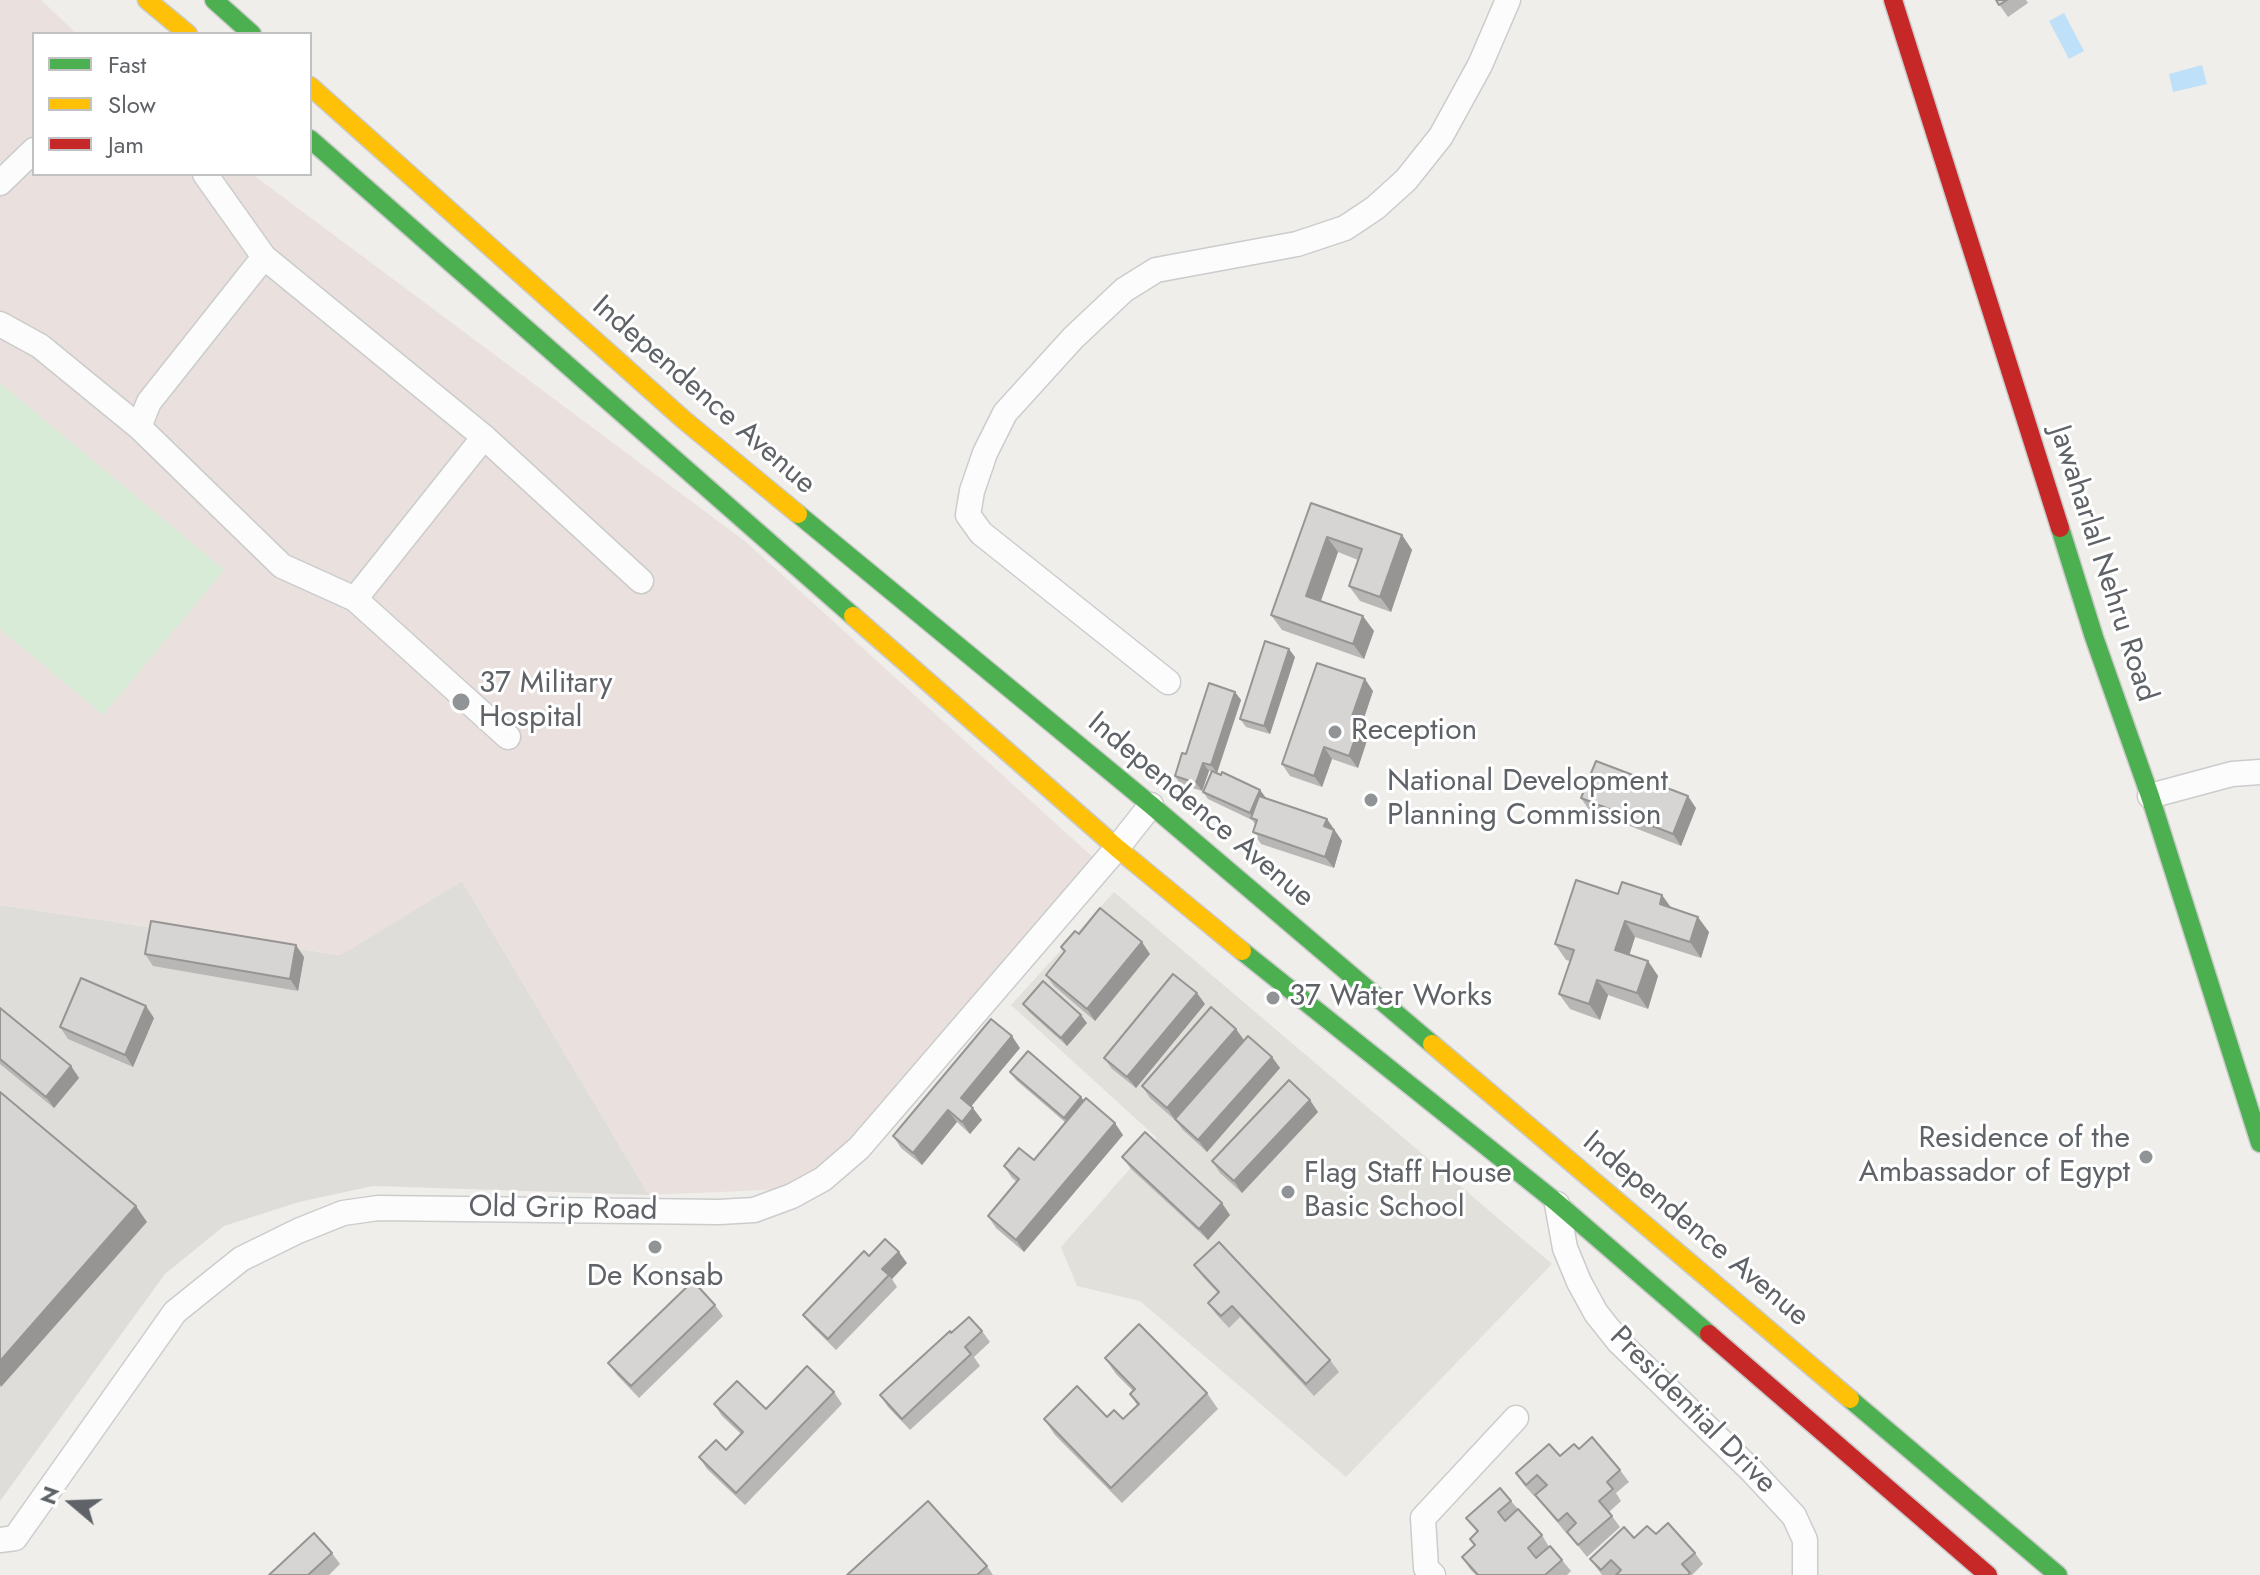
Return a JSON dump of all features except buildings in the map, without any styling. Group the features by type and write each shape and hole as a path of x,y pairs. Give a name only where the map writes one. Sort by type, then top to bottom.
{"main road":[{"path":"147,0 186,32"},
{"path":"214,0 250,32"},
{"name":"Jawaharlal Nehru Road","path":"1893,0 2094,637 2150,796 2260,1143"},
{"name":"Independence Avenue","path":"312,88 684,420 1151,805 2058,1575"},
{"path":"312,141 1117,848 1556,1202 1988,1575"}],"street":[{"path":"1168,682 981,533 968,515 972,491 985,453 1005,413 1073,338 1124,290 1156,270 1297,244 1345,228 1375,208 1406,180 1441,136 1480,65 1508,0"},
{"path":"0,183 32,152"},
{"path":"206,176 264,257 484,437 641,581"},
{"path":"139,427 149,402 264,257"},
{"path":"0,324 40,346 139,427 282,566 355,599 508,737"},
{"path":"355,599 484,437"},
{"path":"2150,796 2232,774 2260,772"},
{"name":"Old Grip Road","path":"0,1560 7,1539 175,1312 241,1259 298,1231 343,1213 378,1208 754,1210 792,1196 823,1179 859,1148 1151,805"},
{"name":"Presidential Drive","path":"1556,1202 1565,1248 1596,1313 1619,1342 1794,1516 1805,1540 1805,1575"},
{"path":"1433,1575 1426,1568 1423,1518 1516,1418"}],"shaded area":[{"name":"37 Military Hospital","path":"0,0 41,0 75,32 32,32 32,176 255,176 746,542 1097,861 851,1146 788,1189 649,1195 462,881 341,955 0,905"},
{"path":"462,881 649,1195 373,1186 299,1202 224,1226 165,1274 0,1501 0,905 340,955"},
{"name":"Flag Staff House Basic School","path":"1114,892 1552,1264 1346,1477 1140,1301 1077,1286 1061,1247 1157,1138 1011,1005"}],"green space":[{"path":"0,383 224,570 103,715 0,629"}],"water":[{"path":"2064,13 2084,51 2069,59 2049,21"},
{"path":"2202,65 2207,84 2173,92 2169,74"}],"traffic: fast":[{"path":"214,0 250,32"},
{"path":"312,141 853,616"},
{"path":"798,514 1151,805 1432,1044"},
{"path":"2060,528 2094,637 2150,796 2260,1143"},
{"path":"1242,951 1556,1202 1709,1334"},
{"path":"1850,1399 2058,1575"}],"traffic: slow":[{"path":"147,0 186,32"},
{"path":"312,88 684,420 798,514"},
{"path":"853,616 1117,848 1242,951"},
{"path":"1432,1044 1850,1399"}],"traffic: jam":[{"path":"1893,0 2060,528"},
{"path":"1709,1334 1988,1575"}],"place":[{"name":"37 Military Hospital","path":"461,702"},
{"name":"Reception","path":"1335,732"},
{"name":"National Development Planning Commission","path":"1371,800"},
{"name":"37 Water Works","path":"1273,998"},
{"name":"Residence of the Ambassador of Egypt","path":"2146,1157"},
{"name":"Flag Staff House Basic School","path":"1288,1192"},
{"name":"De Konsab","path":"655,1247"}]}
